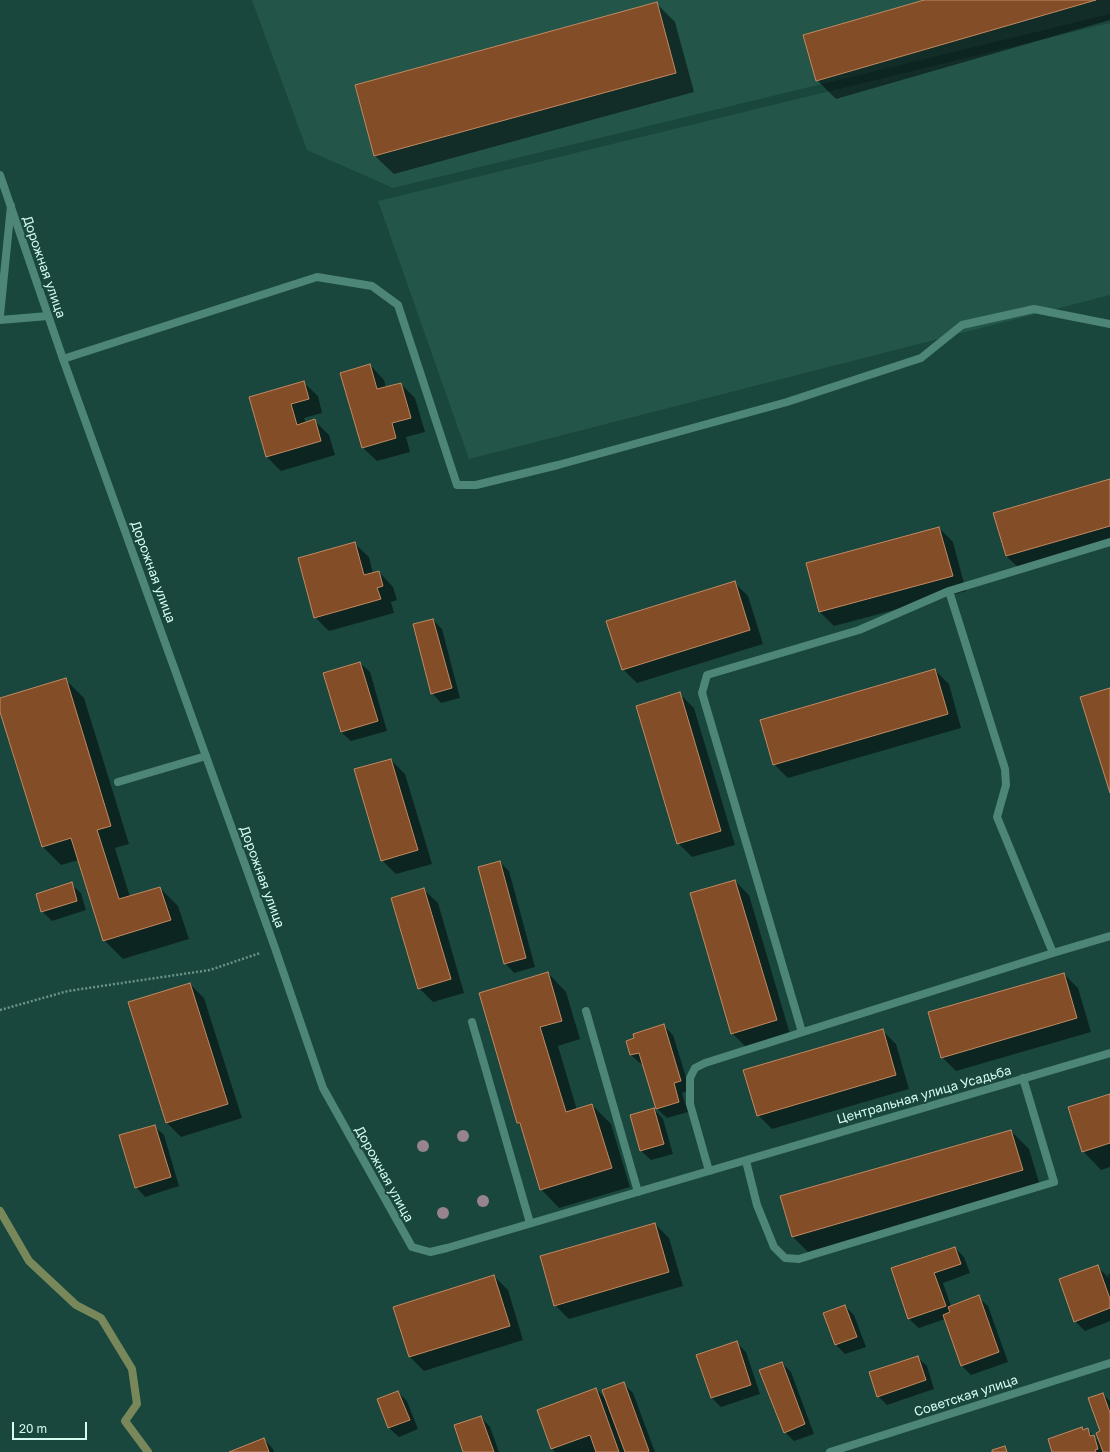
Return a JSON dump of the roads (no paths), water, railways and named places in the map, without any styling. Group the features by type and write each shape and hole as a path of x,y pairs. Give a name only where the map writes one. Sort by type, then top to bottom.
{"street":[{"name":"Дорожная улица","path":"0,175 63,359 275,948 323,1088 412,1247 430,1252 746,1161"},
{"path":"0,315 11,206"},
{"path":"63,359 317,277 372,286 398,305 457,485 476,485 558,465 780,404 913,361 921,358 962,325 1034,309 1110,324"},
{"path":"0,320 48,316"},
{"path":"802,1032 702,693 707,676 858,630 949,591 1110,542"},
{"path":"949,591 1005,769 1006,785 997,817 1053,953"},
{"path":"118,782 206,756"},
{"path":"709,1171 690,1104 690,1078 696,1068 705,1062 1110,936"},
{"path":"586,1011 638,1192"},
{"path":"472,1022 530,1223"},
{"name":"Центральная улица Усадьба","path":"746,1161 1110,1053"},
{"path":"746,1161 757,1205 774,1247 785,1258 799,1259 1054,1182 1023,1078"},
{"name":"Советская улица","path":"830,1452 1110,1363"}],"waterway":[{"path":"0,1211 29,1261 76,1305 101,1318 132,1369 137,1404 125,1421 148,1452"}]}
